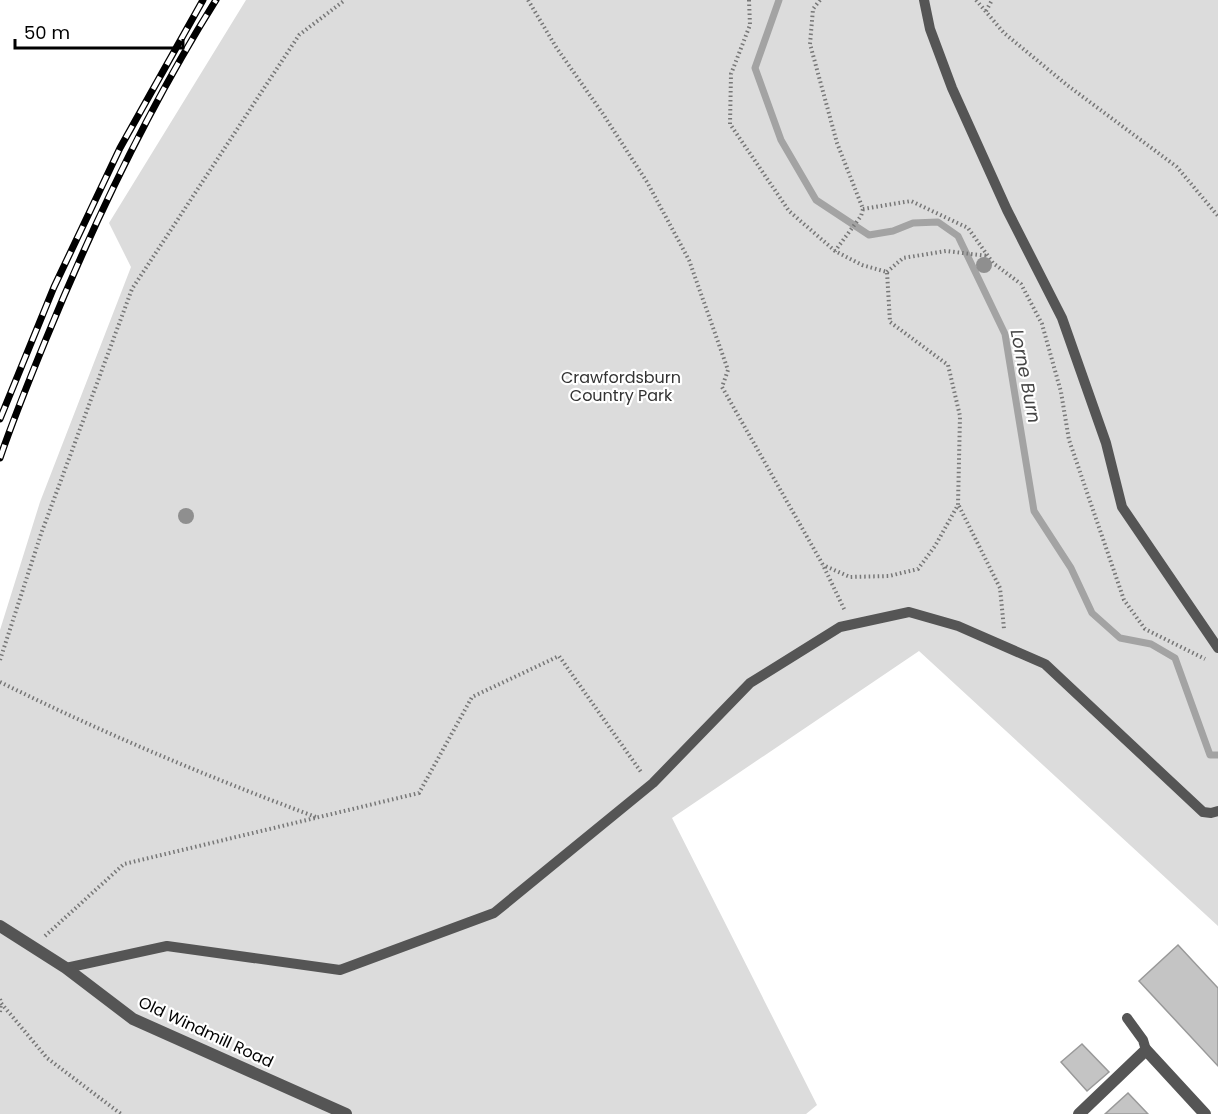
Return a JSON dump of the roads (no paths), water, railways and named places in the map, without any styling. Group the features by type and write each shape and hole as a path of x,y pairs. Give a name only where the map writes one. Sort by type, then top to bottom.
{"street":[{"name":"Old Windmill Road","path":"0,926 66,968 134,1019 346,1114"},
{"path":"1079,1114 1146,1050 1205,1114"}],"lane":[{"path":"924,0 930,29 952,88 1007,210 1062,318 1106,443 1122,507 1218,648"},
{"path":"66,968 167,946 340,970 494,913 653,783 750,683 840,627 909,612 958,626 1045,664 1203,812 1218,811"},
{"path":"1127,1017 1143,1040 1146,1050"}],"waterway":[{"name":"Lorne Burn","path":"779,0 755,68 781,140 816,200 869,235 893,231 913,223 938,222 958,236 1005,334 1034,511 1071,568 1092,613 1120,638 1151,644 1175,658 1210,755 1218,755"}],"railway":[{"path":"0,419 54,287 120,148 203,0"},
{"path":"0,458 46,339 103,209 145,123 216,0"}],"park label":[{"name":"Crawfordsburn Country Park","path":"621,386"}]}
